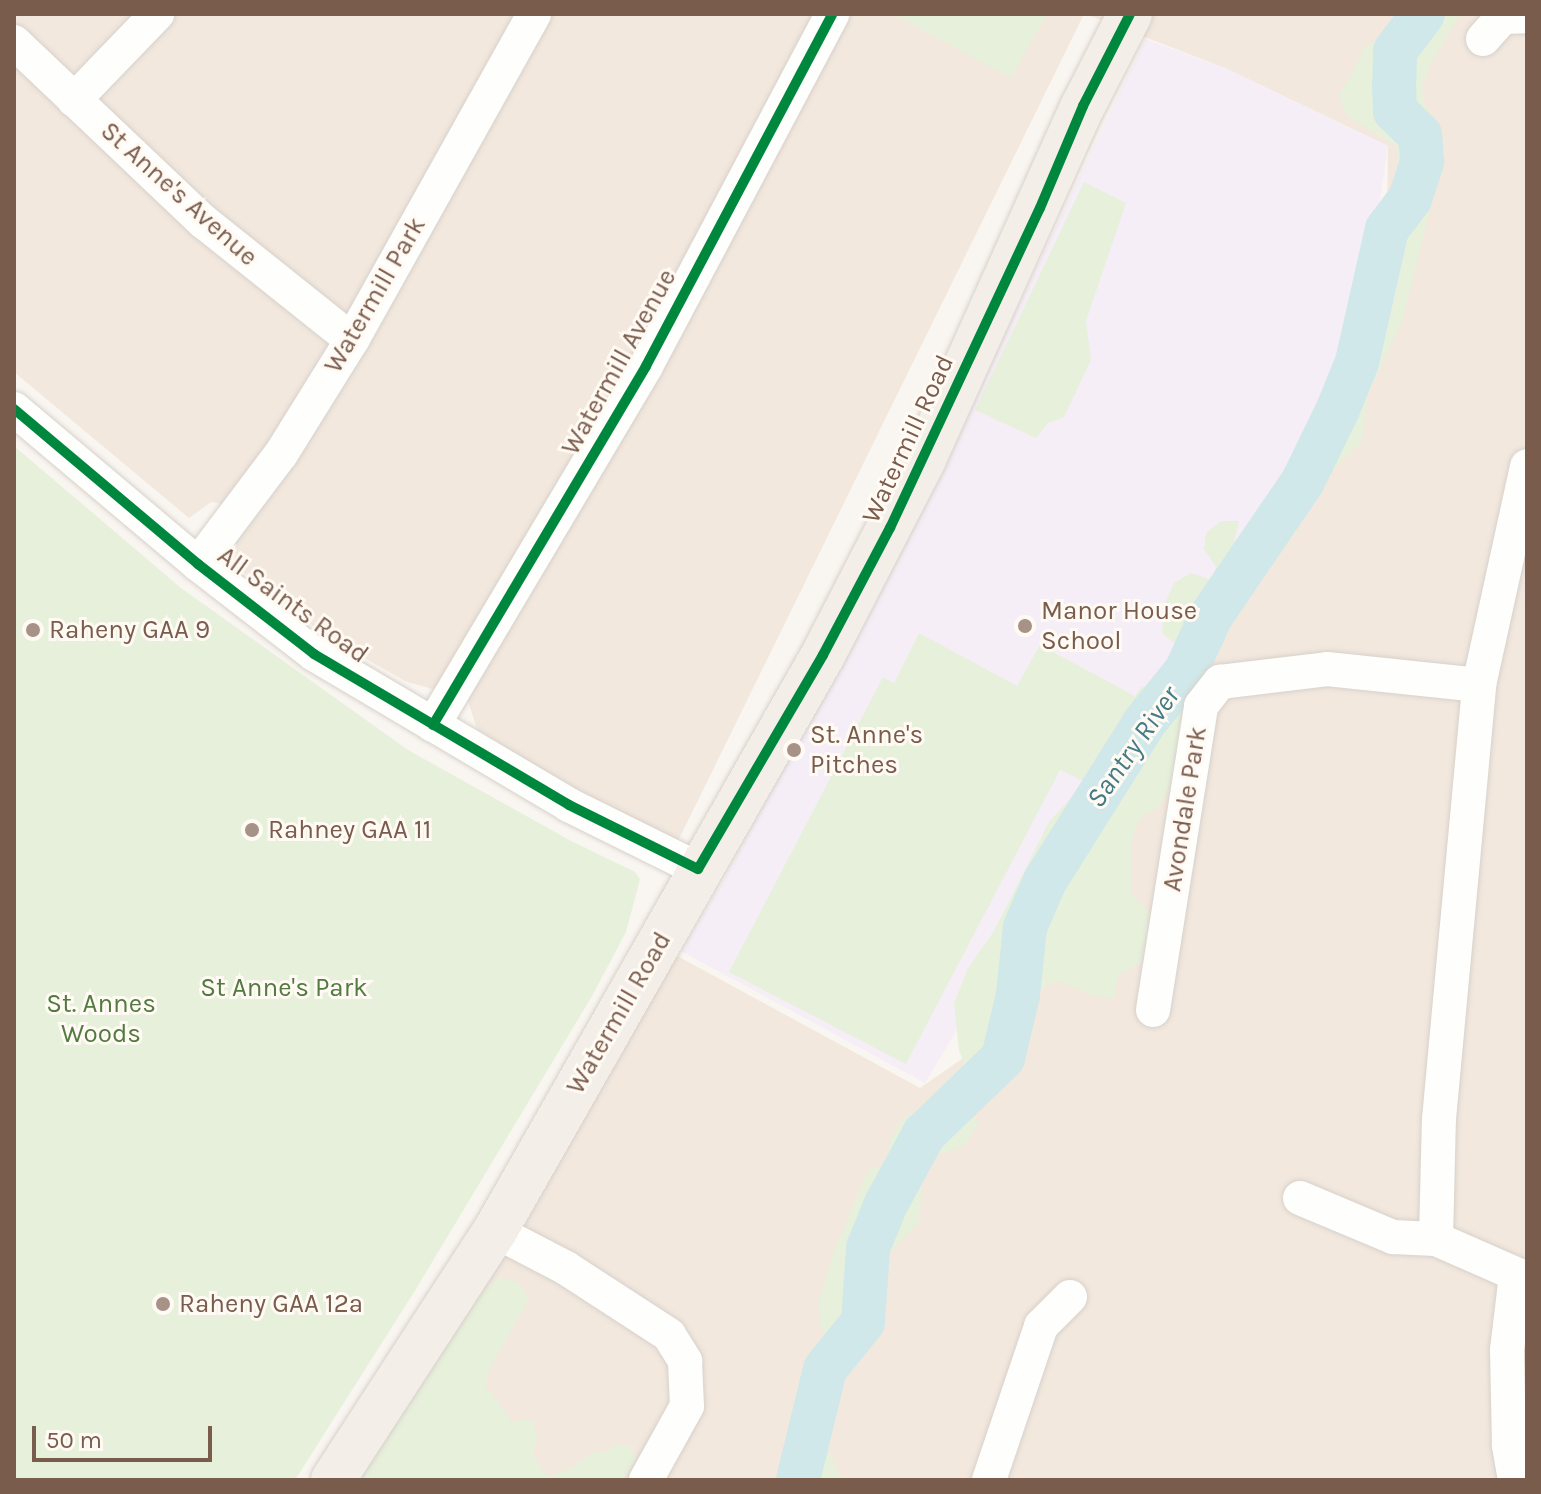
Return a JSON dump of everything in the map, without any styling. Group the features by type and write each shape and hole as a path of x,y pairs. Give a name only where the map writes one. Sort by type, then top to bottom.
{"main road":[{"name":"Watermill Road","path":"333,1480 495,1231 686,899 698,869 823,655 890,528 1040,208 1083,106 1130,14"}],"street":[{"path":"74,100 157,14"},
{"name":"Watermill Park","path":"198,564 281,454 352,340 534,14"},
{"name":"Watermill Avenue","path":"433,725 646,366 832,14"},
{"path":"1483,39 1503,17 1527,16"},
{"name":"St Anne's Avenue","path":"14,42 204,222 352,340"},
{"name":"All Saints Road","path":"14,409 198,564 314,654 569,805 698,869"},
{"path":"1436,1239 1439,1119 1479,685 1527,466"},
{"name":"Avondale Park","path":"1153,1010 1201,706 1220,682 1327,669 1479,685"},
{"path":"1300,1198 1393,1237 1436,1239 1522,1277 1507,1350 1509,1445 1515,1480"},
{"path":"495,1231 566,1268 669,1335 685,1361 687,1406 646,1480"},
{"path":"989,1480 1041,1326 1070,1297"}],"shaded area":[{"path":"14,14 1084,14 678,841 566,790 477,729 460,677 433,689 407,682 326,636 233,564 225,544 228,505 211,502 189,518 14,372"},
{"path":"1085,14 1527,14 1527,1480 352,1480 670,952 920,1088 985,1043 1045,881 1338,409 1387,229 1388,146 1225,68"},
{"name":"Manor House School","path":"1145,39 1225,68 1388,146 1372,252 1336,369 1289,462 1100,791 925,1083 681,951 722,883 969,410"}],"green space":[{"path":"893,14 1047,14 1011,78"},
{"path":"1398,14 1461,14 1432,61 1422,87 1424,103 1444,153 1403,319 1368,394 1362,441 1330,473 1306,504 1291,535 1253,577 1215,648 1186,653 1162,633 1165,603 1174,583 1191,573 1212,580 1216,567 1204,549 1206,533 1221,521 1239,521 1234,541 1253,537 1339,378 1379,242 1396,202 1397,146 1348,117 1338,94 1348,82 1363,50 1392,26"},
{"path":"1084,182 1126,203 1086,321 1091,360 1064,417 1048,423 1036,438 975,410"},
{"name":"St Anne's Park","path":"14,446 181,588 408,750 571,841 635,872 640,879 626,932 592,996 416,1289 295,1480 14,1480"},
{"path":"919,633 1017,686 1040,645 1135,696 1141,687 1165,689 1185,698 1195,722 1185,768 1159,806 1139,820 1131,841 1131,894 1156,919 1145,959 1118,976 1114,998 1091,995 1061,981 1047,985 1029,1004 1020,1044 993,1080 969,1078 959,1050 954,1004 968,968 994,931 1049,822 1085,782 1060,770 906,1064 729,972 883,677 894,683"},
{"path":"929,1109 975,1114 978,1125 964,1146 936,1155 923,1177 919,1223 881,1261 879,1299 872,1326 856,1351 831,1344 821,1327 818,1305 833,1254 857,1196 868,1170 885,1165 892,1136 904,1117"},
{"path":"499,1278 513,1280 523,1287 528,1300 490,1369 485,1389 491,1392 512,1422 532,1419 537,1436 533,1455 548,1477 573,1467 591,1453 607,1451 616,1444 629,1445 636,1459 626,1475 621,1480 342,1480 476,1294"},
{"path":"801,1447 829,1450 842,1480 793,1480 790,1466"}],"waterway":[{"name":"Santry River","path":"798,1480 825,1369 863,1322 868,1248 886,1204 924,1134 1003,1058 1018,995 1025,927 1045,881 1144,723 1186,671 1211,616 1303,481 1338,409 1357,362 1387,229 1410,199 1422,161 1420,135 1395,111 1394,88 1395,51 1423,14"}],"cycle path":[{"path":"433,725 646,366 832,14"},
{"path":"14,409 198,564 314,654 569,805 698,869 823,655 890,528 1040,208 1083,106 1130,14"}],"place":[{"name":"Manor House School","path":"1025,626"},
{"name":"Raheny GAA 9","path":"33,630"},
{"name":"St. Anne's Pitches","path":"794,750"},
{"name":"Rahney GAA 11","path":"252,830"},
{"name":"Raheny GAA 12a","path":"163,1304"}],"park label":[{"name":"St. Annes Woods","path":"101,1019"}]}
